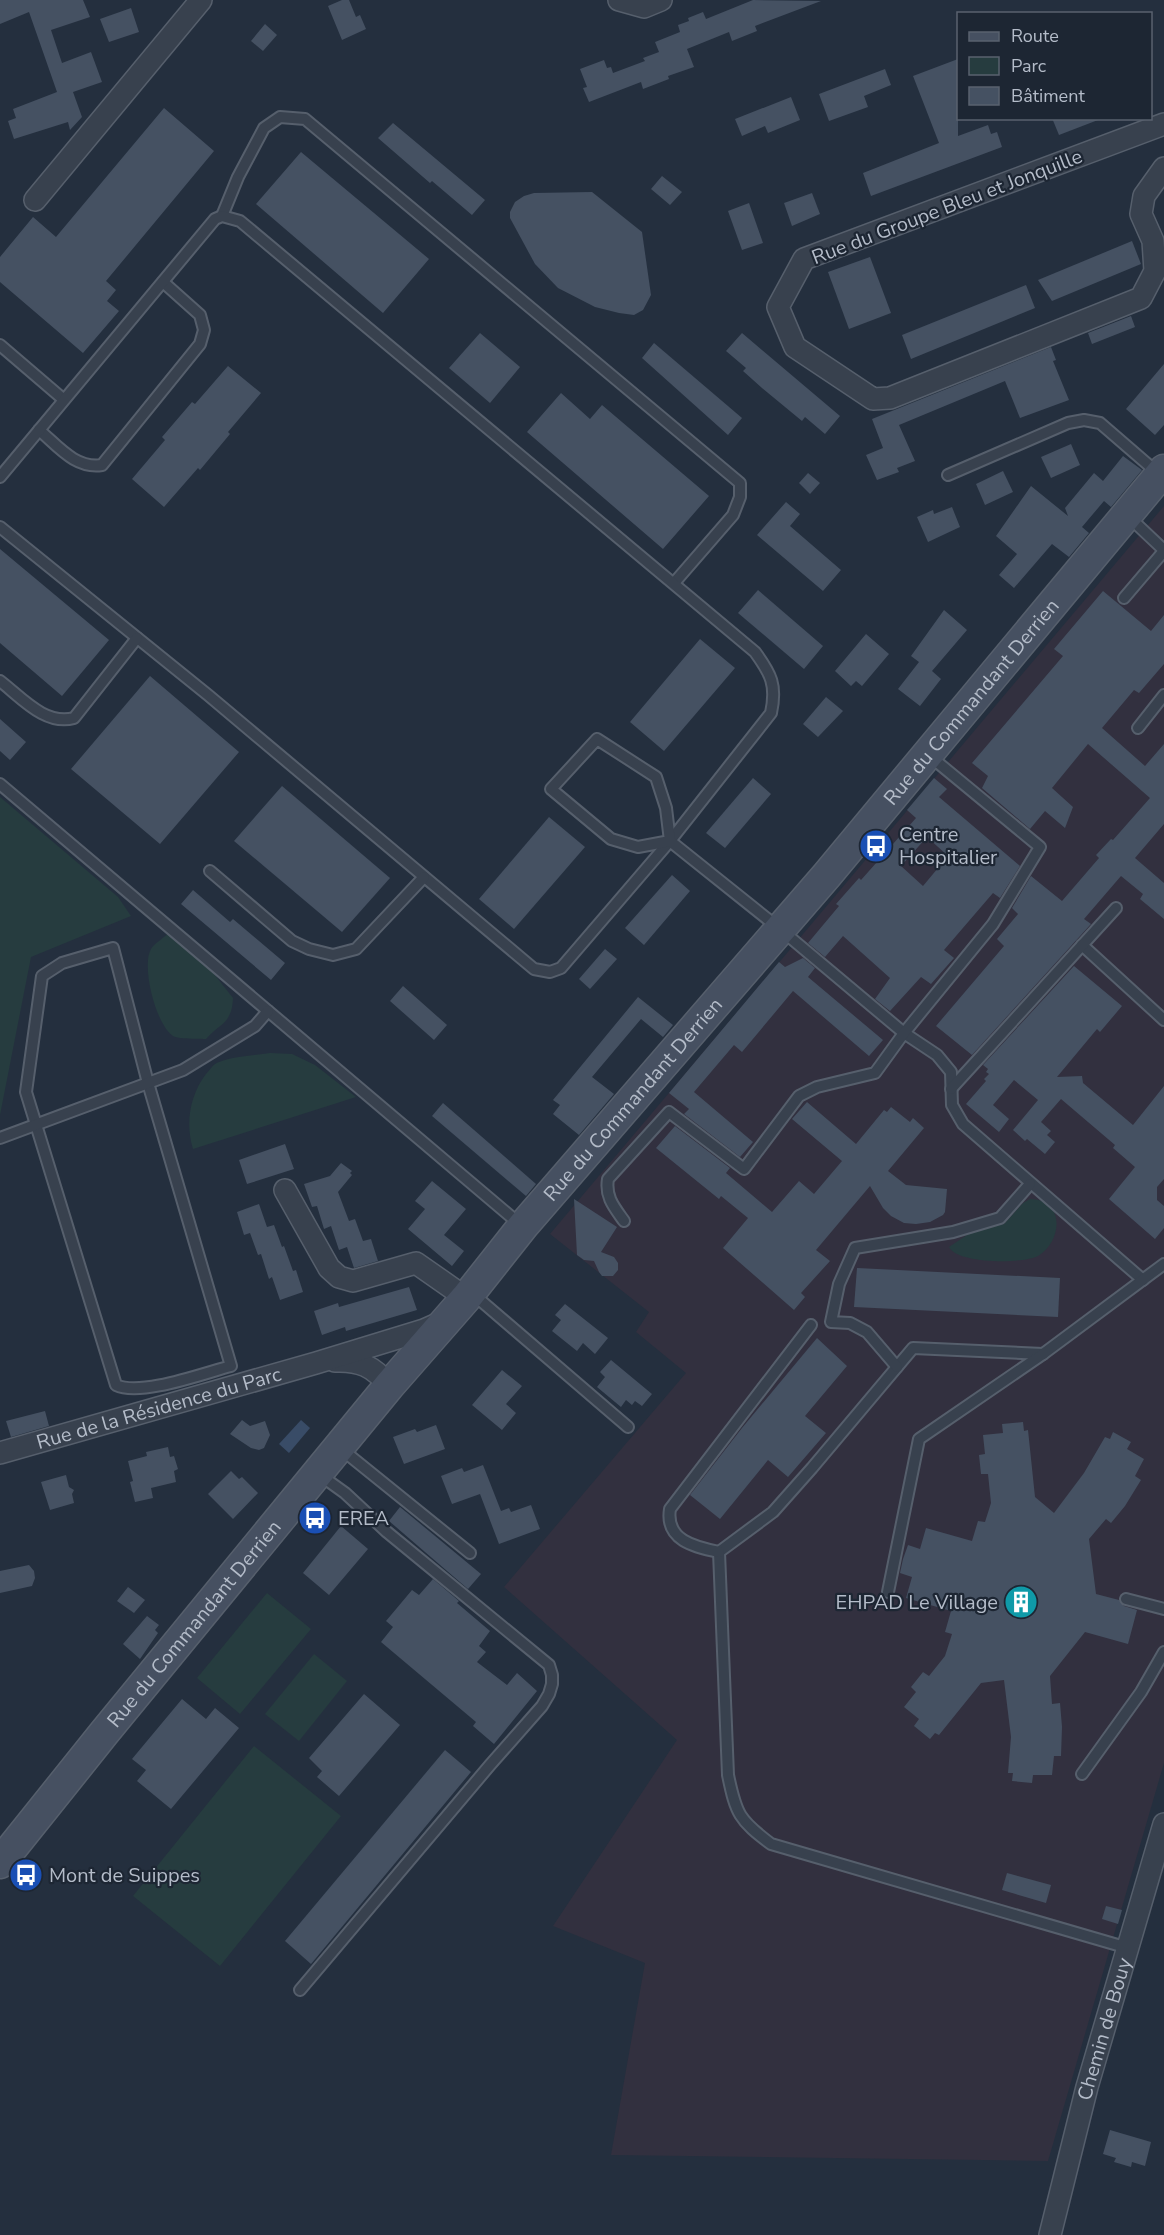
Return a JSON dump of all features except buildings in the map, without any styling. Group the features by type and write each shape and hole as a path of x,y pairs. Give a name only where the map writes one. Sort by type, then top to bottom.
{"main road":[{"name":"Rue du Commandant Derrien","path":"0,1863 389,1386 463,1302 523,1226 780,929 1162,472"},
{"name":"Rue du Commandant Derrien","path":"0,1845 104,1733"}],"street":[{"path":"619,0 644,7 661,0"},
{"path":"35,200 199,1"},
{"name":"Rue du Groupe Bleu et Jonquille","path":"1164,124 804,259 778,307 795,347 873,399 890,398 1141,298 1155,271 1154,241 1141,214 1144,196 1164,168"},
{"path":"285,1190 329,1268 339,1278 352,1281 416,1263 463,1302"},
{"name":"Rue de la Résidence du Parc","path":"0,1453 424,1330 463,1302"},
{"name":"Rue de la Résidence du Parc","path":"316,1363 358,1362 378,1372 389,1386"},
{"name":"Chemin de Bouy","path":"1050,2235 1087,2087 1128,1948 1158,1864 1164,1824"}],"lane":[{"path":"222,216 238,177 264,128 280,117 305,119 740,483 740,497 733,515 674,583"},
{"path":"0,477 214,219 222,216 240,221 755,652 767,669 772,683 774,696 771,712 670,841 561,968 550,972 534,969 0,527"},
{"path":"39,430 78,463 89,467 102,465 200,344 204,330 200,315 163,282"},
{"path":"0,345 63,399"},
{"path":"948,475 1068,423 1084,420 1100,423 1152,468 1162,472"},
{"path":"1124,598 1164,550 1126,514"},
{"path":"0,681 48,718 63,721 74,718 136,638"},
{"path":"1138,728 1164,695"},
{"path":"670,841 638,847 610,838 551,789 597,739 656,777 666,808 670,841 904,1033 937,1055 951,1072 952,1105 963,1124 1143,1280"},
{"path":"624,1221 609,1200 606,1190 608,1179 669,1112 744,1168 799,1096 817,1088 875,1073 904,1033 993,924 1040,847 937,762"},
{"path":"0,784 523,1226"},
{"path":"210,871 292,941 309,949 333,955 356,949 424,877"},
{"path":"951,1089 1116,908"},
{"path":"1082,945 1164,1020"},
{"path":"112,948 148,1083 231,1366 141,1389 124,1389 116,1385 26,1092 42,976 62,963 112,948"},
{"path":"0,1138 183,1070 255,1026 268,1011"},
{"path":"897,1367 867,1332 850,1323 831,1322 839,1284 855,1248 953,1232 1000,1218 1030,1184"},
{"path":"888,1592 919,1439 1042,1354 1164,1264"},
{"path":"463,1302 628,1427"},
{"path":"811,1325 670,1509 668,1521 676,1536 697,1547 719,1552 773,1512 913,1348 1042,1354"},
{"path":"339,1447 471,1553"},
{"path":"300,1990 542,1706 549,1694 552,1676 549,1665 387,1532 345,1493 317,1474"},
{"path":"719,1552 728,1775 734,1808 747,1827 771,1844 1128,1948"},
{"path":"1126,1599 1164,1609"},
{"path":"1082,1774 1141,1692 1164,1652"}],"shaded area":[{"path":"1164,506 1164,1763 1048,2161 611,2155 645,1963 553,1926 677,1740 504,1587 686,1373 636,1332 649,1312 550,1234"}],"green space":[{"path":"0,797 118,897 131,916 31,957 0,1115"},
{"path":"168,934 210,969 233,998 228,1018 206,1039 173,1036 167,1030 156,1008 149,981 148,957 152,947"},
{"path":"270,1053 292,1054 315,1065 356,1097 193,1149 189,1129 190,1110 196,1091 206,1074 214,1065 226,1060"},
{"path":"1030,1199 1050,1206 1055,1213 1056,1231 1052,1241 1038,1256 1030,1259 991,1261 964,1257 949,1247 970,1233 1004,1224 1023,1203"},
{"path":"267,1593 311,1629 240,1714 197,1678"},
{"path":"314,1654 347,1681 299,1741 265,1714"},
{"path":"254,1746 341,1816 220,1966 133,1896"}],"water":[{"path":"301,1420 310,1428 289,1453 279,1444"}],"place":[{"name":"Centre Hospitalier","path":"876,846"},
{"name":"EREA","path":"315,1518"},
{"name":"EHPAD Le Village","path":"1021,1602"},
{"name":"Mont de Suippes","path":"26,1875"}]}
